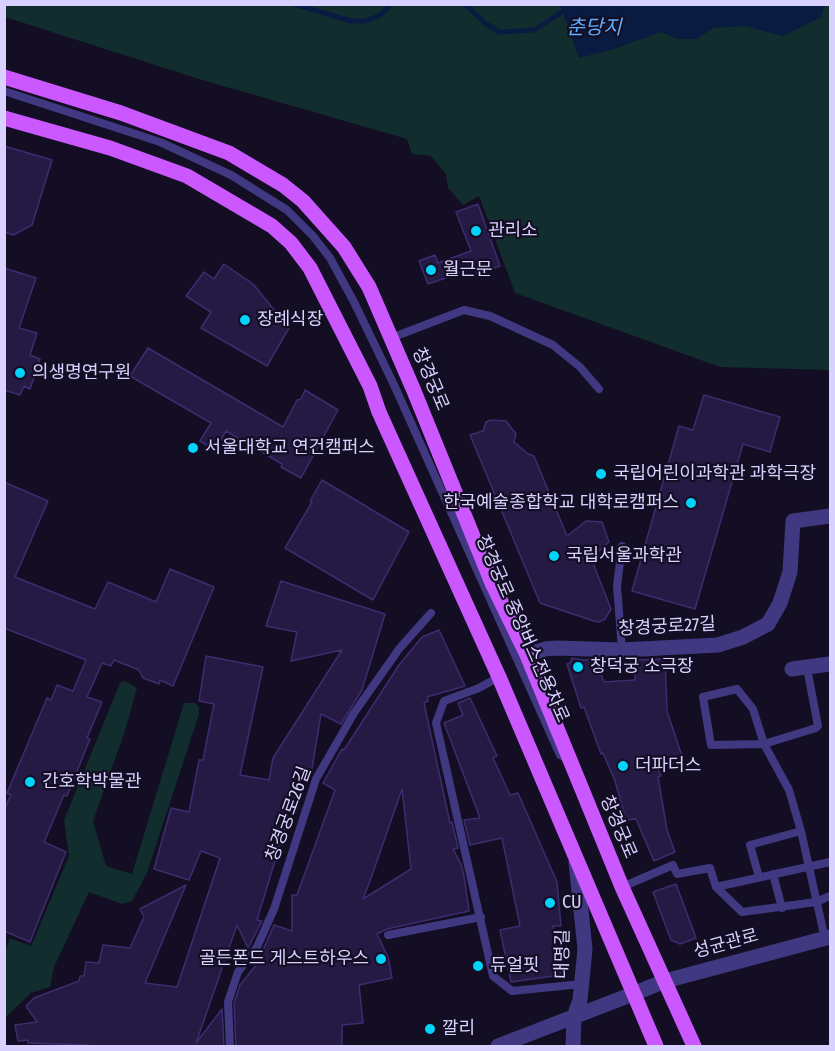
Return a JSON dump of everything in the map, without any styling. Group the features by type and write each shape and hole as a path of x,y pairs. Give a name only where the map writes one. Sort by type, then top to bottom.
{"main road":[{"name":"창경궁로","path":"4,77 166,128 228,153 283,185 311,210 344,247 369,287 492,584 527,655 622,887 694,1047"},
{"path":"4,118 120,152 187,176 272,226 291,243 310,268 370,387 384,423 499,677 656,1047"}],"street":[{"name":"창경궁로27길","path":"527,655 557,648 622,650 718,645 743,637 768,624 780,603 790,572 793,521 831,516"},
{"path":"800,668 831,664"},
{"name":"대명길","path":"573,1047 574,1017 580,1000 585,949 576,861"},
{"name":"성균관로","path":"498,1047 665,981 828,938"}],"lane":[{"name":"창경궁로 중앙버스전용차로","path":"4,91 160,142 231,175 287,210 313,236 330,258 354,302 395,387 560,755 569,760"},
{"path":"391,338 464,310 490,315 553,345 580,367 598,389"},
{"path":"622,546 617,586 622,650"},
{"name":"창경궁로26길","path":"230,1047 228,1002 238,972 258,947 274,909 316,779 354,713 399,649 431,613"},
{"path":"800,668 818,726 764,744 711,744 703,697 737,689 753,709 764,744 789,790 801,831 816,902 828,938"},
{"path":"499,677 479,688 444,701 436,723 493,976 512,991 582,984"},
{"path":"759,877 750,845 801,831"},
{"path":"716,887 831,862"},
{"name":"창경궁로","path":"622,887 673,865 677,874 710,868 716,887"},
{"path":"773,874 782,908"},
{"path":"716,887 742,912 816,902 831,896"},
{"path":"388,935 481,916"}],"green space":[{"path":"5,4 830,5 830,370 720,367 515,293 479,196 463,205 448,188 446,174 431,156 412,154 407,139 199,79 5,17"},
{"path":"125,681 137,688 125,731 93,821 106,866 132,874 184,703 195,703 199,707 199,714 147,873 132,901 122,904 89,892 54,967 50,987 31,993 5,1018 5,952 10,938 31,946 69,856 64,820 120,683"}],"water":[{"name":"춘당지","path":"560,4 825,5 821,17 783,36 745,26 713,28 697,39 677,39 661,32 614,49 579,58"}],"building":[{"path":"4,146 52,160 32,225 13,235 4,232"},
{"name":"관리소","path":"478,204 500,266 477,274 475,268 428,284 419,261 435,255 438,263 471,251 456,212"},
{"name":"장례식장","path":"224,264 253,284 289,328 267,366 201,328 211,312 186,296 204,272 214,279"},
{"path":"4,268 36,278 19,328 37,333 30,355 40,359 30,389 24,386 20,395 4,390"},
{"path":"148,348 283,427 305,390 338,410 301,478 226,431 215,450 200,441 211,423 130,376"},
{"name":"한국예술종합학교 대학로캠퍼스","path":"704,395 780,417 770,452 743,444 695,609 632,591 679,426 693,430"},
{"path":"506,421 516,434 514,442 528,454 534,456 567,536 586,521 602,522 609,542 591,558 611,609 605,619 599,622 594,621 540,603 470,435 483,431 486,422"},
{"path":"322,480 409,532 373,600 285,548"},
{"path":"4,482 48,501 15,577 95,609 108,582 156,602 170,569 214,587 173,686 160,680 159,684 143,678 139,670 114,660 111,666 102,663 87,697 102,702 67,796 64,795 44,842 66,852 30,942 4,931 4,809 11,795 7,793 47,698 51,700 57,685 73,691 86,660 4,628"},
{"path":"281,581 385,614 362,690 341,724 321,714 311,775 310,777 300,771 294,802 288,802 284,831 257,920 262,921 248,948 237,925 196,1043 222,1009 224,1047 87,1047 88,1045 18,1041 15,1025 37,1022 26,1006 34,998 79,981 80,976 84,976 86,962 99,963 103,945 130,948 144,917 140,909 186,885 145,983 177,987 220,858 201,851 189,880 154,869 171,808 189,812 199,760 203,760 214,704 199,701 206,656 263,667 240,775 269,780 273,758 342,650 291,661 297,632 266,626"},
{"path":"439,630 465,686 427,697 428,701 424,703 450,823 452,822 458,848 453,849 461,864 469,911 387,929 377,934 388,957 392,978 359,985 363,1023 342,1025 342,1047 236,1047 234,1003 240,985 256,965 254,961 263,950 274,925 292,931 292,895 297,895 335,790 323,783 342,749 344,750 399,665 422,637","holes":["402,789 411,869 363,899"]},
{"path":"572,658 595,659 604,682 635,680 635,660 665,659 667,711 683,759 658,769 661,776 658,777 667,830 675,852 654,861 636,819 626,820 615,781 603,753 601,754 584,707 581,708 567,664"},
{"path":"470,698 497,756 493,758 510,795 518,793 557,882 561,926 553,926 561,975 511,982 500,930 520,926 502,838 470,845 464,820 480,818 444,723 463,715 458,703"},
{"path":"676,884 696,938 680,944 671,940 653,892"}],"waterway":[{"path":"294,4 351,21 364,21 377,17 391,4"},
{"path":"465,4 486,24 500,32 534,30 562,12"}],"place":[{"name":"관리소","path":"476,231"},
{"name":"월근문","path":"431,270"},
{"name":"장례식장","path":"245,320"},
{"name":"의생명연구원","path":"20,373"},
{"name":"서울대학교 연건캠퍼스","path":"193,448"},
{"name":"국립어린이과학관 과학극장","path":"601,474"},
{"name":"한국예술종합학교 대학로캠퍼스","path":"691,503"},
{"name":"국립서울과학관","path":"554,556"},
{"name":"창덕궁 소극장","path":"578,667"},
{"name":"더파더스","path":"623,766"},
{"name":"간호학박물관","path":"30,782"},
{"name":"CU","path":"550,903"},
{"name":"골든폰드 게스트하우스","path":"381,959"},
{"name":"듀얼핏","path":"478,966"},
{"name":"깔리","path":"430,1029"}]}
